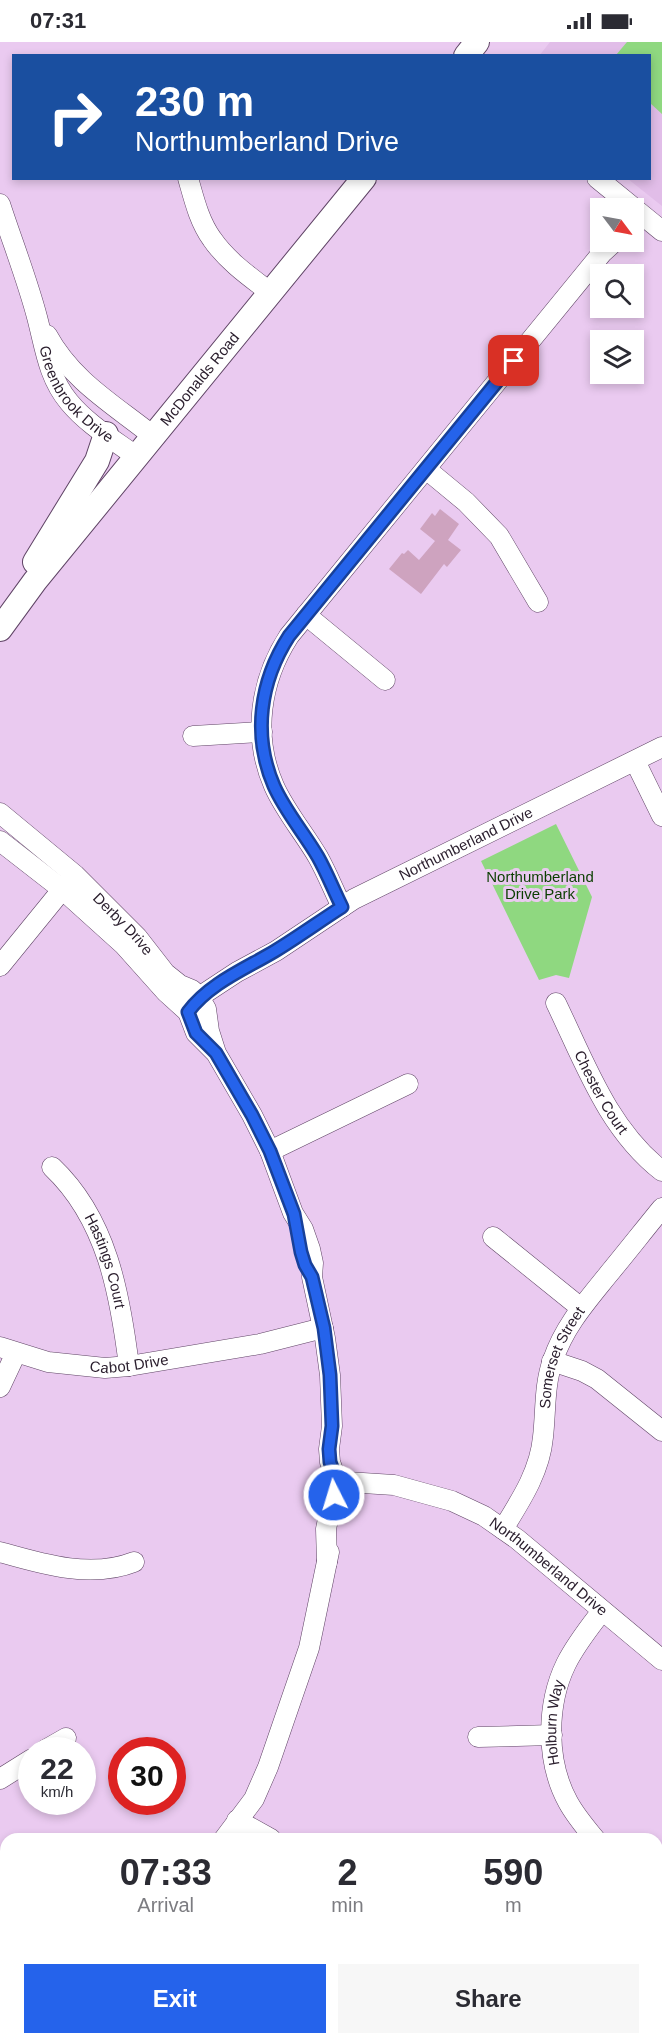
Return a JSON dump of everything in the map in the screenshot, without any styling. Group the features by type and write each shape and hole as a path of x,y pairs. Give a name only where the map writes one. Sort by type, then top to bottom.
{"main road":[{"path":"467,54 477,42"},
{"name":"McDonalds Road","path":"1,620 362,180"},
{"path":"1,620 97,461 106,434"}],"street":[{"path":"189,180 202,221 212,239 237,266 271,293"},
{"path":"599,180 619,198"},
{"name":"Greenbrook Drive","path":"0,204 37,316 45,354 56,385 70,404 137,457"},
{"path":"644,219 662,231"},
{"path":"348,903 275,787 264,754 262,732 262,712 268,678 282,648 306,615 602,252"},
{"name":"Greenbrook Drive","path":"37,316 55,350 72,371 89,388 153,436"},
{"path":"426,469 466,502 499,536 538,602"},
{"path":"306,615 386,680"},
{"path":"193,736 262,732"},
{"name":"Northumberland Drive","path":"197,1004 237,972 276,951 348,903 662,747"},
{"path":"635,760 662,816"},
{"name":"Derby Drive","path":"0,813 69,882 166,992 180,1003 197,1004"},
{"name":"Derby Drive","path":"0,841 69,882"},
{"path":"0,966 69,882"},
{"name":"Chester Court","path":"556,1003 614,1119 634,1146 662,1171"},
{"path":"197,1004 216,1053 270,1151 294,1214 301,1252 312,1277 324,1333 330,1375 332,1426 330,1462 335,1476 343,1486 309,1648 297,1686 278,1737 249,1788 237,1820 228,1833"},
{"path":"270,1151 408,1084"},
{"name":"Hastings Court","path":"52,1167 69,1183 79,1197 100,1236 110,1262 118,1296 129,1366"},
{"name":"Somerset Street","path":"503,1529 524,1494 539,1458 543,1437 545,1394 552,1361 562,1338 581,1308 662,1208"},
{"path":"493,1237 581,1308"},
{"name":"Cabot Drive","path":"8,1350 48,1362 105,1368 129,1366 324,1333"},
{"path":"0,1375 8,1350"},
{"path":"0,1387 8,1350"},
{"path":"552,1361 597,1379 662,1431"},
{"name":"Northumberland Drive","path":"343,1486 370,1494 424,1494 468,1508 503,1529 662,1660"},
{"path":"0,1552 53,1565 95,1570 121,1568 134,1562"},
{"name":"Holburn Way","path":"591,1833 575,1812 560,1783 555,1764 552,1735 554,1702 565,1666 585,1633 602,1611"},
{"path":"478,1737 552,1735"},
{"path":"0,1779 18,1768"},
{"path":"237,1820 260,1833"}],"shaded area":[{"path":"550,42 662,42 662,206 629,180 651,180 651,54 541,54"}],"green space":[{"path":"627,42 662,42 662,114 651,104 651,54 617,54"},
{"name":"Northumberland Drive Park","path":"556,824 592,897 569,978 556,975 539,980 481,861"}],"building":[{"path":"440,509 459,524 448,540 461,550 447,567 444,564 421,594 389,569 402,553 408,550 419,560 435,541 420,529 432,513 435,516"}],"route":[{"path":"334,1495 335,1476 330,1462 329,1449 332,1426 330,1375 324,1328 312,1277 301,1252 294,1214 270,1151 252,1115 216,1053 196,1033 188,1012 199,997 237,972 276,951 342,907 320,859 284,803 269,771 264,754 262,732 262,712 268,678 289,636 514,361"}]}
